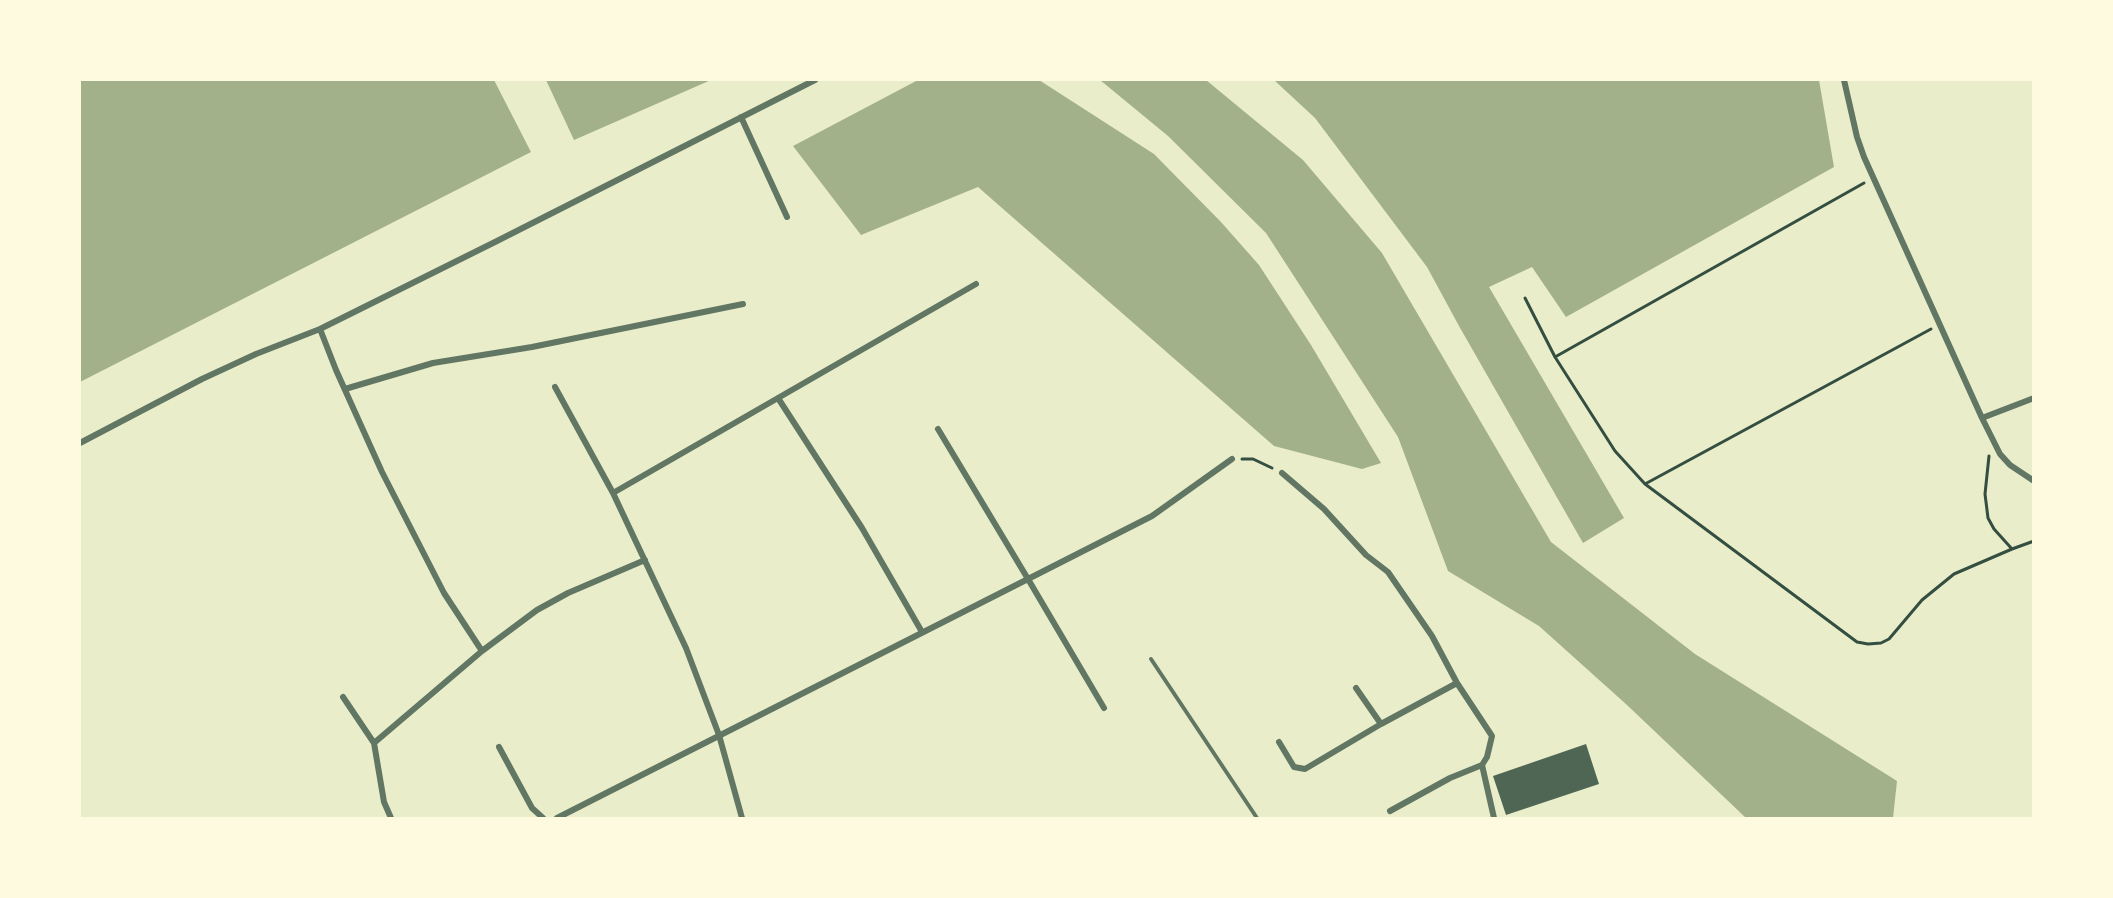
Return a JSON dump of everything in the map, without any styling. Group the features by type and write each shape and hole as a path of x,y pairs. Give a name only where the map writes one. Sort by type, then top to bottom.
{"street":[{"path":"80,443 202,379 256,354 320,329 815,80"},
{"path":"1844,80 1857,137 1873,177 1992,440 2010,465 2034,481"},
{"path":"741,117 787,217"},
{"path":"613,493 976,284"},
{"path":"345,389 433,363 532,347 743,304"},
{"path":"320,329 382,472 444,593 482,651"},
{"path":"555,387 613,493 686,648 719,735 742,819"},
{"path":"778,398 862,528 922,632"},
{"path":"1982,418 2034,398"},
{"path":"938,429 1104,708"},
{"path":"557,819 1152,516 1232,459"},
{"path":"1282,473 1324,509 1366,555 1388,573 1432,636 1457,683 1492,736 1487,757 1482,765 1450,778 1390,811"},
{"path":"374,743 482,651 537,610 568,593 645,560"},
{"path":"1279,742 1294,766 1305,769 1457,683"},
{"path":"1356,688 1381,724"},
{"path":"343,698 374,743 384,802 392,819"},
{"path":"500,747 532,808 543,819"},
{"path":"1482,765 1494,819"}],"lane":[{"path":"1151,659 1257,819"}],"path":[{"path":"1555,357 1873,177"},
{"path":"1525,298 1555,357 1615,451 1645,484 1857,642 1881,643 1888,639 1922,600 1954,574 2034,541"},
{"path":"1645,484 1940,324"},
{"path":"1992,440 1987,464 1985,494 1988,518 1994,529 2012,549"},
{"path":"1253,459 1282,473"}],"shaded area":[{"path":"80,80 494,80 531,152 80,382"},
{"path":"546,80 711,80 574,140"},
{"path":"918,80 1039,80 1154,154 1221,222 1259,265 1311,345 1381,463 1362,469 1274,446 978,187 861,235 793,146"},
{"path":"1100,80 1206,80 1303,160 1382,253 1551,542 1695,654 1897,781 1893,818 1746,818 1627,705 1539,626 1448,571 1398,437 1266,233 1168,136"},
{"path":"1274,80 1819,80 1834,167 1566,317 1532,267 1489,287 1624,518 1583,543 1427,267 1315,118"}],"building":[{"path":"1586,744 1599,784 1506,815 1493,776"}]}
